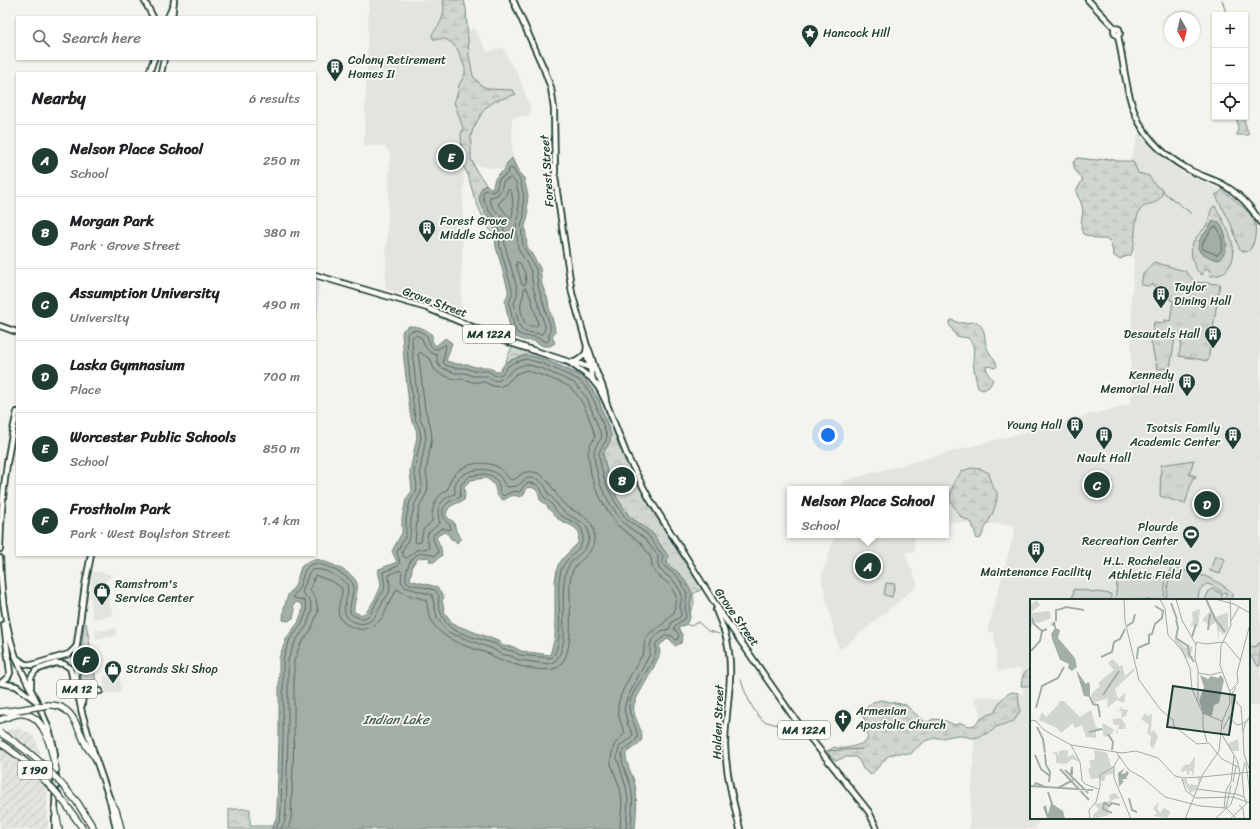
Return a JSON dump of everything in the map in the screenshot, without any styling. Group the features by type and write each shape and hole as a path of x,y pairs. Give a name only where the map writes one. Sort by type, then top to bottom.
{"highway":[{"path":"0,712 48,705 59,706 73,718 81,732 87,748 94,757"},
{"path":"0,720 20,714 29,715 37,720 46,734 56,770"},
{"name":"I 190","path":"0,732 47,768 77,802 94,829"},
{"name":"I 190","path":"0,743 23,759 37,772 65,803 83,829"},
{"path":"110,800 116,810 121,829"},
{"path":"55,809 59,829"}],"main road":[{"path":"144,0 152,16"},
{"name":"Forest Street","path":"513,0 544,69 552,93 557,192 572,293 590,352 593,380"},
{"path":"1088,0 1115,28 1118,29 1120,33 1118,36 1133,108 1147,134 1161,150 1181,165 1221,184 1237,194 1247,204 1260,222"},
{"path":"168,16 174,2"},
{"path":"172,16 174,2"},
{"path":"149,72 153,60"},
{"path":"161,72 164,60"},
{"name":"Grove Street","path":"316,276 427,308 511,343 569,362 593,380 606,402 628,458 649,498 712,599 797,722 869,812 877,829"},
{"path":"0,326 16,332"},
{"name":"Forest Street","path":"587,346 586,353 592,369"},
{"path":"575,362 586,353"},
{"name":"Grove Street","path":"569,362 575,362 592,369 606,396 606,402"},
{"path":"585,373 592,369"},
{"path":"0,549 5,476 10,441 16,416"},
{"name":"MA 12","path":"91,556 85,585 76,664 78,694 94,757 110,800 116,829"},
{"path":"0,558 4,633 10,668 8,677 1,683 16,686 36,701"},
{"name":"Holden Street","path":"712,599 727,640 730,672 725,736 726,753 728,778 740,829"},
{"path":"3,606 15,654 47,725 52,740 56,770 54,829"},
{"path":"727,640 729,633 733,630"},
{"path":"15,654 24,664 30,665 69,654 78,644"},
{"path":"32,693 30,682 34,672 59,663 70,668 74,686 78,694"},
{"path":"82,713 82,700 84,694 87,692 100,690"}],"shaded area":[{"path":"369,0 467,0 460,1 467,31 475,28 487,52 503,47 511,64 517,71 528,102 530,102 531,115 512,118 513,172 464,163 461,316 424,300 385,289 390,153 384,146 364,146"},
{"path":"1139,133 1159,155 1183,173 1222,190 1233,199 1252,219 1260,233 1260,706 1250,706 1250,599 1030,599 1030,819 1040,819 1035,829 969,829 976,721 979,720 980,705 975,704 975,696 998,698 1023,693 1021,669 997,671 994,632 987,632 1016,525 949,522 949,486 841,486 842,481 1130,404 1131,299 1136,219 1130,161"},
{"path":"316,280 319,281 318,317 316,316"},
{"path":"834,538 914,538 915,551 905,553 918,585 839,651 821,578"},
{"path":"93,571 112,574 105,583 113,616 93,619 90,595"},
{"path":"115,628 117,636 96,639 95,631"},
{"path":"120,675 121,693 106,693 103,676"},
{"path":"17,728 30,733 35,739 39,748 47,792 48,829 0,829 0,733"}],"green space":[{"path":"443,0 464,0 466,8 469,55 473,76 481,85 489,89 512,90 516,94 495,101 484,109 473,129 471,136 471,159 477,172 486,184 480,193 481,203 494,222 495,240 474,197 468,175 463,166 461,135 463,128 454,102 459,85 465,74 465,68 458,50 451,42 444,39 433,39 432,34 440,23 443,14"},
{"path":"1237,120 1244,120 1249,135 1237,135"},
{"path":"1078,158 1097,160 1106,158 1118,161 1130,161 1134,163 1138,173 1149,176 1156,186 1163,190 1159,199 1144,206 1139,212 1131,255 1119,259 1114,256 1110,241 1083,234 1081,227 1083,209 1076,191 1082,181 1082,178 1075,170 1073,162"},
{"path":"1222,190 1245,209 1253,218 1256,227 1255,237 1249,251 1245,252 1238,247 1234,232 1216,196 1216,194"},
{"path":"1215,206 1227,228 1233,244 1234,252 1229,267 1221,274 1216,276 1210,276 1211,271 1209,269 1205,269 1202,275 1196,269 1192,260 1191,250 1195,239 1208,223 1212,208","holes":["1213,221 1219,222 1226,237 1218,260 1200,252 1201,238"]},
{"path":"1154,262 1185,271 1195,282 1220,283 1208,361 1179,356 1182,334 1176,333 1170,368 1157,369 1151,342 1154,322 1164,323 1164,320 1170,321 1173,301 1170,300 1170,297 1158,295 1153,284 1149,286 1141,285 1143,274"},
{"path":"952,320 959,323 977,322 983,329 987,348 997,366 995,368 989,366 986,367 988,374 993,380 989,387 983,390 978,388 973,362 974,349 972,343 968,338 956,336 949,324"},
{"path":"512,347 573,368 590,380 596,387 605,404 618,443 640,488 659,522 702,589 693,594 694,603 690,613 692,593 690,589 681,575 667,564 668,556 652,533 629,516 617,498 607,476 603,453 610,442 611,435 599,400 583,377 546,360 526,355 505,363"},
{"path":"1194,460 1189,474 1196,476 1195,478 1193,477 1185,504 1160,496 1161,465"},
{"path":"971,468 981,469 989,473 991,484 997,493 996,504 991,516 981,538 977,539 972,523 961,517 950,500 954,482 962,471"},
{"path":"1215,556 1225,559 1220,574 1210,571"},
{"name":"H.L. Rocheleau Athletic Field","path":"1174,567 1197,575 1205,576 1232,592 1232,596 1230,599 1223,599 1226,596 1226,592 1223,593 1207,584 1200,590 1198,599 1166,599 1170,569"},
{"path":"1118,575 1166,578 1165,599 1115,599"},
{"path":"886,583 895,584 892,597 884,595"},
{"path":"1074,589 1111,594 1111,599 1072,599"},
{"path":"1212,589 1222,594 1221,599 1205,599 1209,591"},
{"path":"84,623 86,623 96,682 92,689 82,693 80,665"},
{"path":"1260,642 1260,666 1258,666 1250,655 1250,645 1253,647"},
{"path":"1030,669 1030,686 1021,686 1023,675"},
{"path":"1012,692 1018,693 1020,711 1014,721 996,727 992,731 978,737 973,738 957,735 925,741 911,754 897,753 888,756 871,775 863,769 859,760 855,757 845,757 836,761 829,755 828,751 834,747 846,748 867,741 866,726 860,713 873,702 881,700 906,705 923,721 928,722 933,719 943,720 955,725 961,723 970,726 987,715 995,712 1001,700"},
{"path":"229,809 250,809 250,826 272,826 271,829 229,829"}],"water":[{"path":"512,158 519,173 524,178 528,196 528,216 525,226 527,246 540,268 542,285 548,300 554,325 555,332 552,336 555,343 550,346 543,346 534,341 523,340 514,336 510,328 505,302 508,289 496,247 494,222 486,214 479,199 482,189 486,184 490,188 493,187 496,178 504,171 507,163"},
{"path":"1214,221 1219,222 1224,231 1226,241 1225,251 1219,260 1211,258 1200,252 1198,248 1199,241"},
{"name":"Indian Lake","path":"409,326 424,329 432,335 432,341 436,346 445,338 452,343 446,361 457,364 467,364 475,367 489,367 496,372 500,371 505,363 526,355 546,360 583,377 599,400 611,435 610,442 603,453 609,481 617,498 629,516 652,533 668,556 667,564 681,575 692,593 689,609 690,618 685,625 678,628 682,635 681,643 675,646 670,639 667,639 659,646 659,656 635,702 634,712 642,737 640,742 626,753 626,757 636,791 635,829 272,829 276,818 277,809 279,658 287,637 298,623 303,609 302,604 296,602 293,606 295,610 293,618 288,621 283,620 284,608 288,595 295,586 301,567 308,561 318,560 324,561 347,572 355,579 357,583 354,612 362,614 365,613 377,596 381,585 378,573 379,569 397,562 392,551 402,533 402,519 406,499 412,491 410,471 417,437 410,412 404,360 403,330","holes":["485,478 495,487 496,493 504,500 512,496 520,497 524,495 528,487 534,488 538,492 540,500 547,505 558,519 574,527 579,532 578,543 558,565 555,581 555,637 550,655 521,651 514,647 503,646 498,641 453,624 445,613 442,601 444,597 437,587 410,580 413,564 419,558 429,557 430,562 434,562 442,555 441,548 436,537 444,532 457,543 461,538 456,531 454,522 446,515 448,509 452,505 464,500 464,486 471,480"]}],"waterway":[{"path":"1222,0 1226,12"},
{"path":"1162,191 1192,214"},
{"path":"686,624 691,626 698,622 708,631 719,634"},
{"path":"741,679 744,690 750,702 757,714 764,721 772,724 796,728"},
{"path":"824,751 862,749"}],"place":[{"name":"Hancock Hill","path":"810,48"},
{"name":"Colony Retirement Homes II","path":"335,82"},
{"name":"Worcester Public Schools","path":"451,157"},
{"name":"Forest Grove Middle School","path":"427,243"},
{"name":"Taylor Dining Hall","path":"1161,309"},
{"name":"Desautels Hall","path":"1213,349"},
{"name":"Kennedy Memorial Hall","path":"1187,397"},
{"name":"Young Hall","path":"1075,440"},
{"name":"Nault Hall","path":"1104,450"},
{"name":"Tsotsis Family Academic Center","path":"1233,450"},
{"name":"Morgan Park","path":"622,480"},
{"name":"Assumption University","path":"1097,485"},
{"name":"Laska Gymnasium","path":"1207,504"},
{"name":"Plourde Recreation Center","path":"1191,549"},
{"name":"Maintenance Facility","path":"1036,564"},
{"name":"Nelson Place School","path":"868,566"},
{"name":"H.L. Rocheleau Athletic Field","path":"1194,583"},
{"name":"Ramstrom's Service Center","path":"102,606"},
{"name":"Frostholm Park","path":"86,660"},
{"name":"Strands Ski Shop","path":"113,684"},
{"name":"Armenian Apostolic Church","path":"843,733"}]}
